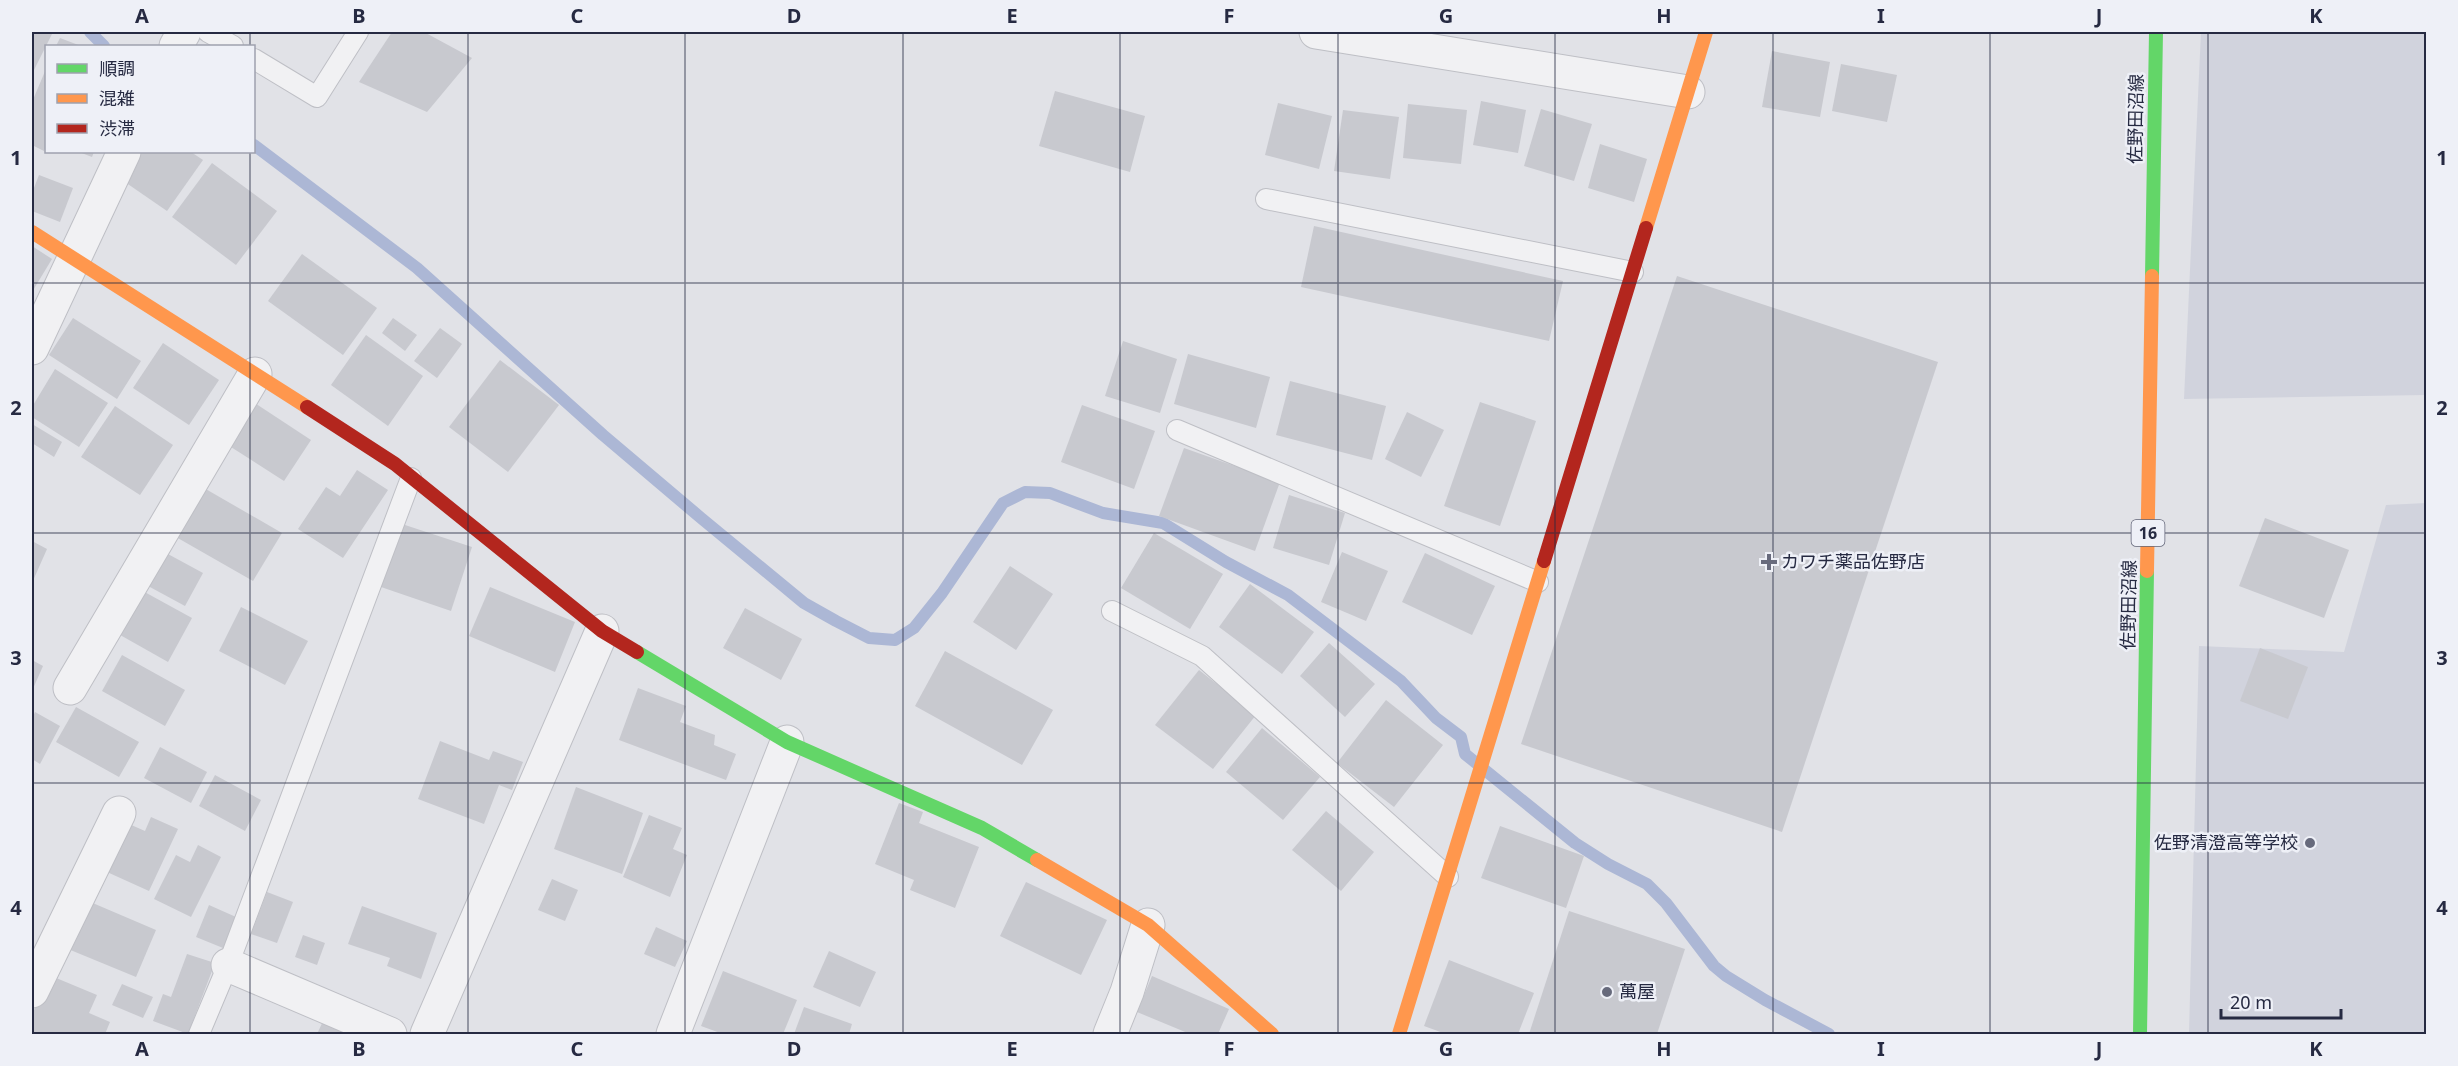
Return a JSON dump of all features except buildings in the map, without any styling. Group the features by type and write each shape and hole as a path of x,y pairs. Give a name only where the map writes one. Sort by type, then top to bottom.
{"street":[{"path":"1316,32 1688,92"},
{"path":"1399,1035 1706,32"},
{"name":"佐野田沼線","path":"2140,1035 2156,32"},
{"path":"32,348 124,153"},
{"path":"32,232 395,464 602,632 787,742 982,828 1148,925 1272,1035"},
{"path":"70,688 255,374"},
{"path":"427,1035 602,632"},
{"path":"673,1035 787,742"},
{"path":"32,991 119,813"},
{"path":"1110,1035 1127,992 1148,925"},
{"path":"228,965 390,1035"}],"lane":[{"path":"208,32 231,45"},
{"path":"255,60 317,97 358,32"},
{"path":"1266,199 1633,272"},
{"path":"1177,430 1538,582"},
{"path":"199,1035 228,965 411,477"},
{"path":"1112,611 1202,656 1448,877"}],"shaded area":[{"path":"2201,32 2426,32 2426,395 2184,399"},
{"name":"佐野清澄高等学校","path":"2426,503 2426,1034 2189,1034 2199,646 2344,652 2386,505"}],"waterway":[{"path":"90,32 103,45"},
{"path":"255,146 417,268 603,435 804,603 869,638 895,640 914,628 942,593 1003,503 1025,492 1050,493 1103,513 1163,523 1226,562 1288,595 1401,681 1436,718 1461,737 1465,754 1575,843 1608,864 1647,884 1666,903 1714,966 1726,976 1829,1034"}],"traffic: fast":[{"path":"2152,276 2156,32"},
{"path":"2140,1034 2147,571"},
{"path":"637,652 787,742 982,828 1037,860"}],"traffic: slow":[{"path":"1646,228 1706,32"},
{"path":"32,232 307,407"},
{"path":"2147,571 2152,276"},
{"path":"1399,1034 1544,561"},
{"path":"1037,860 1148,925 1272,1034"}],"traffic: jam":[{"path":"1544,561 1646,228"},
{"path":"307,407 395,464 602,631 637,652"}],"place":[{"name":"カワチ薬品佐野店","path":"1769,562"},
{"name":"佐野清澄高等学校","path":"2310,843"},
{"name":"萬屋","path":"1607,992"}]}
